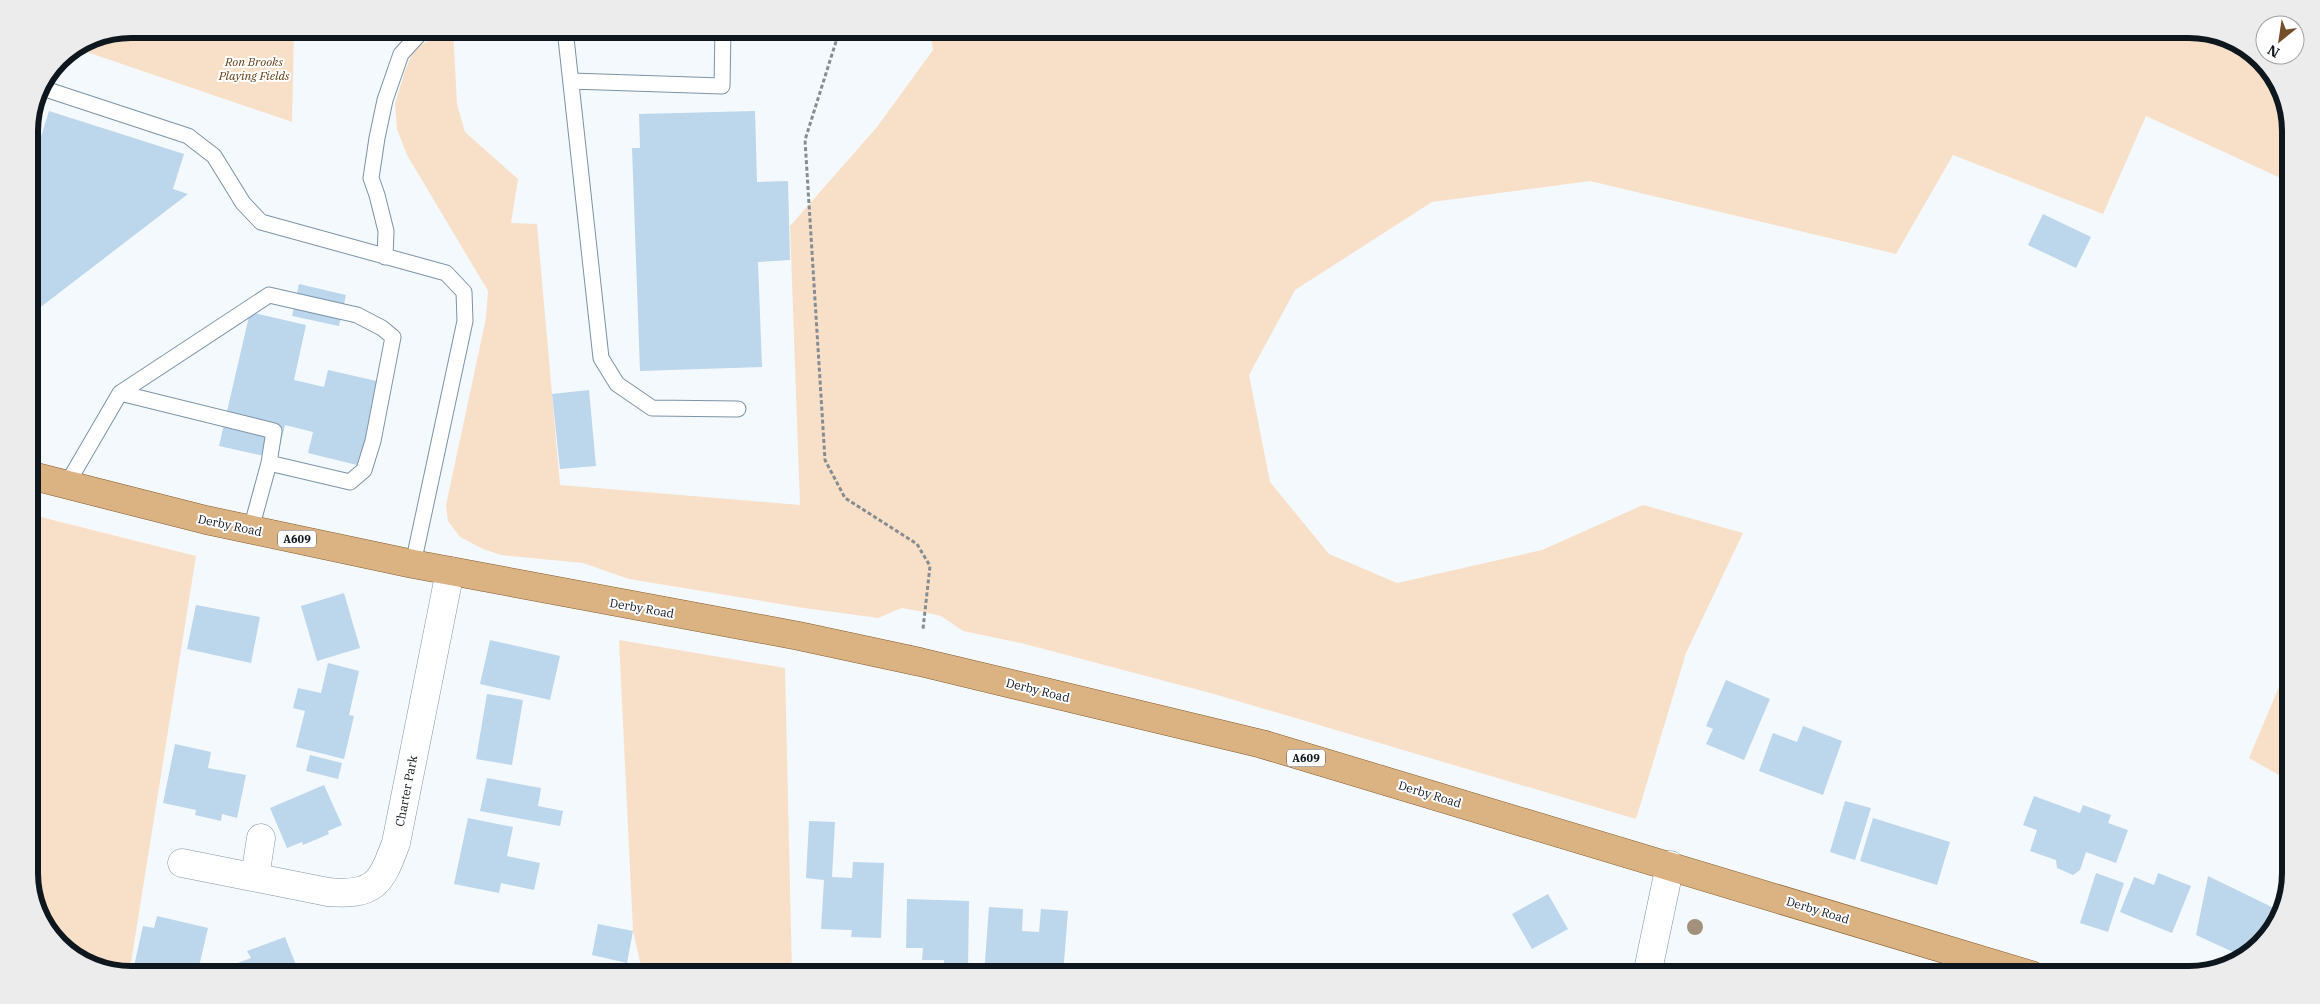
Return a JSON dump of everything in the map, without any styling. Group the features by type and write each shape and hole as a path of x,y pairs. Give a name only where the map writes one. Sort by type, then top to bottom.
{"main road":[{"name":"Derby Road","path":"38,476 206,520 413,564 799,636 920,662 1262,744 1670,865 2001,966"}],"street":[{"name":"Charter Park","path":"182,863 328,892 351,894 370,887 384,874 396,844 450,571"},
{"path":"255,877 262,838"},
{"path":"1649,966 1670,865"}],"lane":[{"path":"385,256 386,231 371,178 385,100 401,54 416,38"},
{"path":"566,38 601,358 617,384 652,408 738,409"},
{"path":"571,81 722,86 723,38"},
{"path":"47,90 188,136 214,156 243,203 261,222 446,273 464,292 465,321 413,564"},
{"path":"67,484 120,393 269,295 357,314 382,328 392,337 373,441 364,470 350,482 269,463"},
{"path":"120,393 274,431 269,463 251,529"}],"path":[{"path":"837,38 805,140 825,460 846,498 918,544 930,566 920,662"}],"green space":[{"name":"Ron Brooks Playing Fields","path":"118,38 294,38 292,122 83,51 101,42"},
{"path":"435,38 453,38 457,104 465,132 518,179 511,223 537,224 560,485 800,505 790,226 877,127 933,50 931,38 2202,38 2219,42 2246,57 2259,69 2273,89 2281,112 2282,179 2146,116 2103,214 1953,155 1896,254 1590,181 1432,202 1295,290 1249,375 1270,482 1329,554 1397,583 1542,550 1643,505 1743,533 1686,653 1636,819 1214,694 1021,643 963,631 941,616 902,608 878,618 804,608 629,579 583,563 501,555 483,549 460,537 448,521 446,505 486,318 488,291 407,155 397,129 395,104 414,48"},
{"path":"38,516 196,556 130,966 112,965 84,954 61,935 47,915 39,892"},
{"path":"619,640 785,668 792,966 641,966 633,931"},
{"path":"2282,679 2282,777 2249,758"}],"building":[{"path":"49,111 184,154 173,189 188,194 38,309 38,146"},
{"path":"755,111 757,182 788,181 790,260 758,262 762,367 640,371 632,148 640,148 639,114"},
{"path":"2043,214 2091,237 2076,268 2028,245"},
{"path":"299,284 346,295 339,326 292,316"},
{"path":"250,312 306,325 294,380 324,387 328,370 381,382 361,466 308,453 313,432 285,425 277,459 219,446"},
{"path":"589,390 596,466 560,469 552,394"},
{"path":"344,593 360,648 317,661 301,606"},
{"path":"196,605 260,617 251,663 187,649"},
{"path":"490,640 560,656 550,700 480,684"},
{"path":"328,663 359,671 349,715 354,716 344,759 296,747 305,711 293,708 298,688 321,693"},
{"path":"1726,680 1770,699 1744,760 1706,744 1713,729 1706,726"},
{"path":"487,694 523,700 512,765 476,759"},
{"path":"1803,726 1842,741 1823,795 1759,771 1773,733 1797,742"},
{"path":"175,744 211,752 208,768 246,775 237,818 222,814 221,821 195,815 196,810 163,803"},
{"path":"310,755 342,763 338,779 306,771"},
{"path":"487,778 541,788 538,806 563,811 560,826 480,811"},
{"path":"324,785 342,825 328,831 329,834 303,845 302,842 287,848 270,808"},
{"path":"2034,796 2080,813 2083,805 2111,815 2108,823 2128,830 2116,863 2086,852 2080,870 2073,875 2057,868 2056,860 2030,851 2037,830 2023,825"},
{"path":"1845,801 1871,808 1855,860 1830,852"},
{"path":"468,818 513,827 507,856 540,863 534,890 501,883 499,893 454,884"},
{"path":"1873,818 1950,842 1937,885 1860,861"},
{"path":"809,821 835,822 832,877 852,878 853,862 884,863 881,938 851,937 852,930 821,929 824,880 806,878"},
{"path":"2096,873 2124,883 2108,932 2080,923"},
{"path":"2158,873 2191,886 2172,933 2120,912 2134,877 2154,885"},
{"path":"2208,876 2275,909 2267,925 2259,935 2237,954 2196,935"},
{"path":"1548,894 1568,929 1532,949 1512,914"},
{"path":"907,899 969,901 968,966 944,966 944,960 922,960 923,948 906,948"},
{"path":"989,907 1023,909 1022,931 1039,932 1041,909 1068,911 1064,966 985,966"},
{"path":"157,916 208,928 199,966 134,966 143,926 154,928"},
{"path":"598,924 633,931 627,963 592,955"},
{"path":"285,937 296,966 229,966 251,958 247,951"}]}
